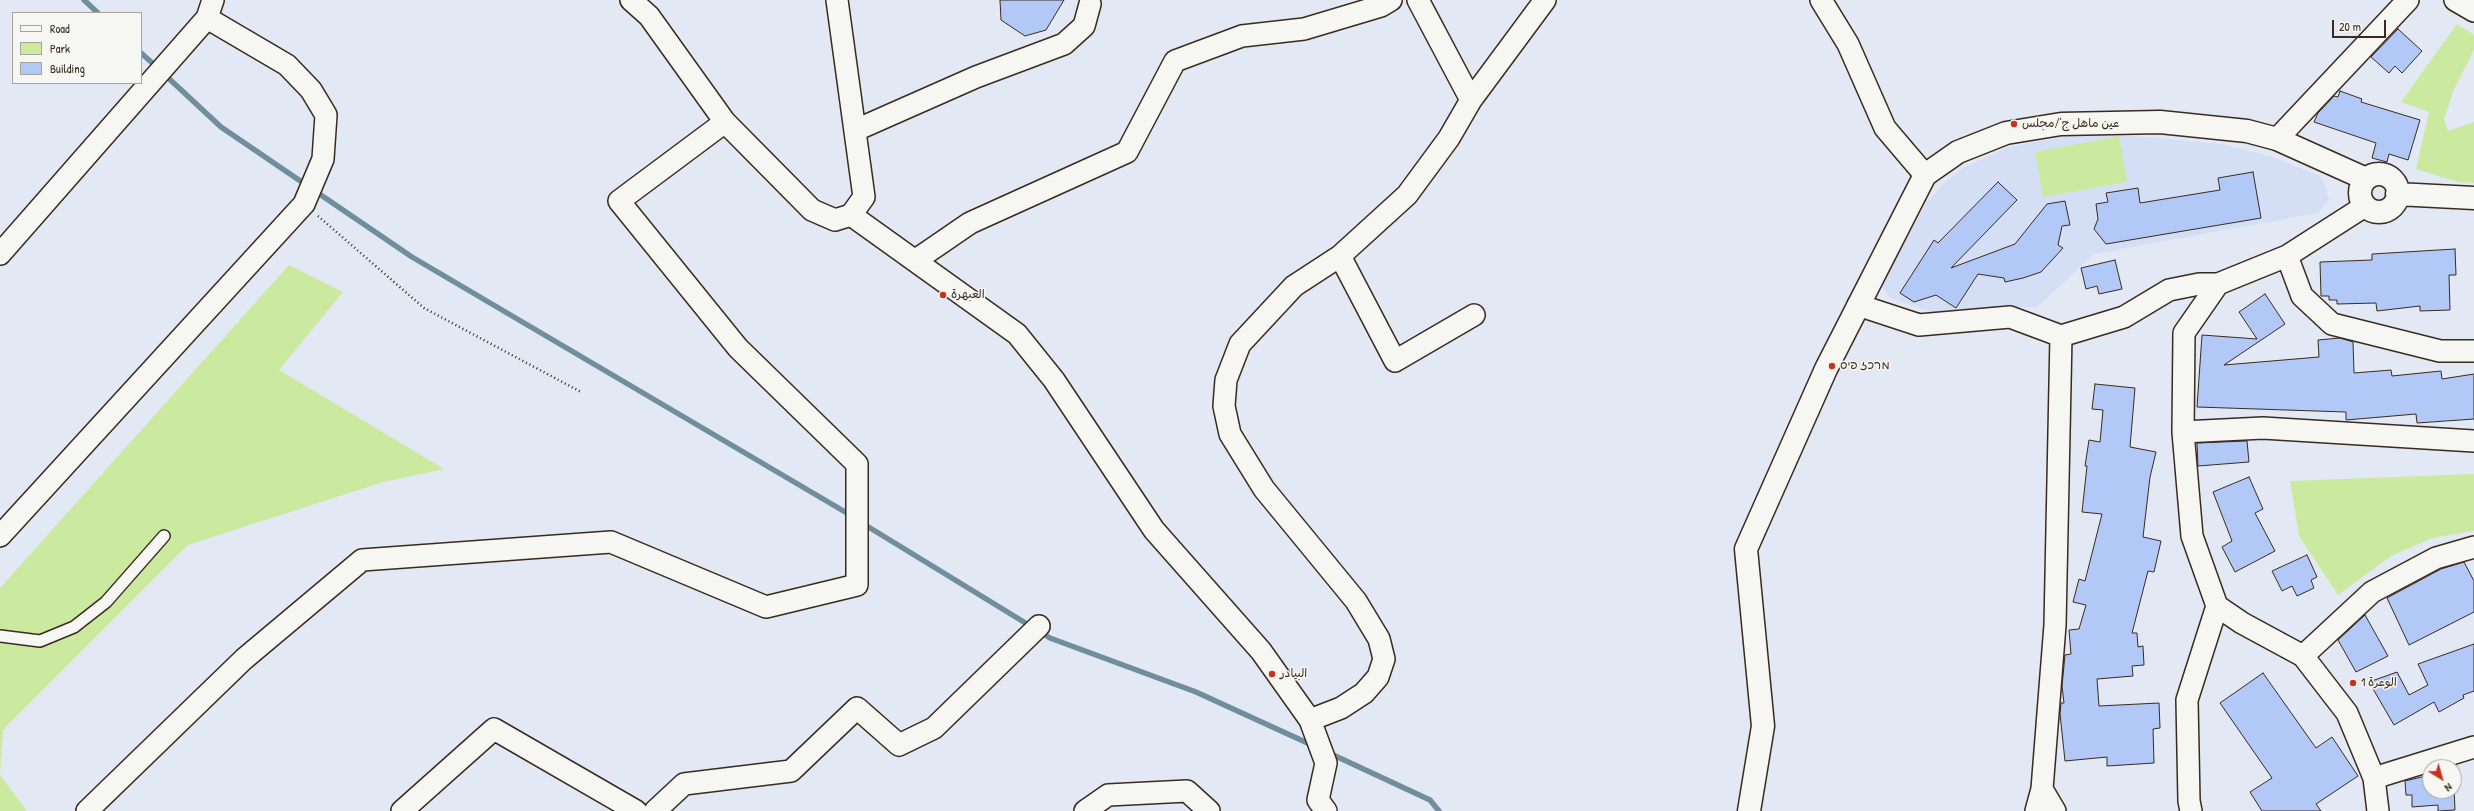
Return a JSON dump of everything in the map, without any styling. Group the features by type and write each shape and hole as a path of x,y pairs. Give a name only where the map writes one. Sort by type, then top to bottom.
{"street":[{"path":"631,0 648,16 725,122 812,210 835,220 851,215 864,197 837,0"},
{"path":"916,260 970,223 1127,152 1175,61 1242,36 1304,29 1381,6 1391,0"},
{"path":"1418,0 1471,100"},
{"path":"1310,720 1341,708 1364,693 1378,677 1384,659 1379,639 1356,601 1264,489 1230,434 1224,406 1226,380 1240,344 1294,286 1340,256 1407,195 1449,138 1471,100 1545,0"},
{"path":"1821,0 1848,44 1885,128 1925,175"},
{"path":"2276,140 2408,0"},
{"path":"2455,0 2474,12"},
{"path":"856,130 976,76 1064,44 1084,26 1090,4"},
{"path":"0,254 210,9 287,66 311,90 326,115 323,159 304,204 0,536"},
{"path":"87,811 244,659 362,560 611,542 766,607 857,585 857,464 738,348 619,201 725,122"},
{"path":"1748,811 1764,726 1746,549 1826,369 1925,175 1958,152 2006,133 2061,124 2160,122 2247,130 2276,140 2366,179"},
{"path":"2384,175 2394,183 2397,194 2392,206 2388,210 2376,212 2365,206 2360,195 2362,184 2366,179 2371,176 2384,175"},
{"path":"2397,194 2474,198"},
{"path":"1858,305 1919,325 2010,317 2061,336 2124,317 2169,290 2199,284 2218,284 2287,256 2365,206"},
{"path":"851,215 916,260 1017,334 1054,380 1154,530 1261,651 1310,720 1326,763 1318,808"},
{"path":"1340,256 1395,361 1474,315"},
{"path":"2287,256 2302,296 2332,324 2440,351 2474,351"},
{"path":"2218,284 2184,333 2183,432 2192,536 2217,606 2242,623 2303,656 2347,713 2374,778 2378,811"},
{"path":"2036,811 2042,789 2054,625 2061,336"},
{"path":"2183,432 2264,428 2474,442"},
{"path":"2303,656 2372,592 2436,558 2474,547"},
{"path":"2188,808 2187,700 2217,606"},
{"path":"655,811 684,784 791,771 857,708 899,745 934,728 1039,626"},
{"path":"402,811 494,729 636,811"},
{"path":"2374,778 2474,747"},
{"path":"2042,789 2055,811"},
{"path":"1085,811 1108,796 1187,791 1209,811"}],"lane":[{"path":"0,636 40,641 74,627 106,602 164,536"}],"path":[{"path":"304,204 424,308 581,392"}],"shaded area":[{"path":"2078,134 2147,137 2221,144 2273,157 2318,175 2325,183 2329,200 2318,213 2094,254 2037,307 1999,307 1948,315 1923,310 1893,299 1887,294 1881,285 1927,202 1942,185 1961,169 2008,147"}],"green space":[{"path":"2457,24 2474,35 2474,50 2454,89 2444,119 2448,131 2474,122 2474,183 2458,182 2416,169 2429,112 2401,102"},
{"path":"2119,136 2127,182 2043,197 2035,152"},
{"path":"289,265 343,292 279,370 444,469 383,482 188,545 3,730 0,775 0,588"},
{"path":"2474,474 2474,531 2432,538 2391,556 2338,595 2299,536 2290,481"},
{"path":"0,775 27,811 0,811"}],"building":[{"path":"1000,0 1064,0 1046,30 1025,36 1001,20"},
{"path":"2398,29 2422,51 2402,73 2395,66 2389,73 2371,57"},
{"path":"2340,91 2362,99 2361,102 2420,120 2408,160 2389,154 2387,162 2372,158 2376,143 2314,122 2318,113 2334,96 2338,97"},
{"path":"2253,172 2261,218 2106,244 2094,229 2098,219 2096,204 2108,202 2106,193 2138,188 2140,203 2220,190 2218,178"},
{"path":"1998,182 2017,200 1951,268 2015,244 2047,204 2065,201 2070,225 2062,226 2058,245 2063,248 2041,272 2023,278 2005,282 2004,278 1978,274 1956,308 1936,295 1914,302 1900,293 1934,240 1938,243"},
{"path":"2455,249 2456,275 2449,275 2450,310 2420,311 2420,306 2377,311 2376,303 2337,304 2337,300 2329,300 2329,296 2321,296 2320,262 2372,260 2372,254"},
{"path":"2115,260 2122,289 2099,294 2097,286 2086,289 2081,268"},
{"path":"2265,294 2285,324 2224,365 2319,357 2318,340 2340,338 2353,342 2354,373 2391,370 2392,376 2441,371 2442,379 2474,374 2474,419 2417,423 2416,414 2346,420 2346,412 2197,407 2202,335 2257,339 2239,312"},
{"path":"2095,384 2135,388 2130,447 2156,452 2150,477 2143,537 2161,541 2154,572 2148,571 2132,633 2137,633 2138,647 2143,646 2144,665 2132,666 2133,676 2097,679 2099,706 2159,703 2160,728 2153,729 2154,763 2107,766 2107,757 2065,761 2060,714 2061,703 2064,703 2062,686 2065,655 2071,654 2069,630 2079,629 2086,605 2073,602 2079,579 2085,581 2102,514 2082,512 2087,466 2085,466 2089,440 2100,442 2103,410 2092,409"},
{"path":"2247,441 2249,462 2198,466 2197,443"},
{"path":"2249,477 2263,509 2255,513 2275,551 2235,572 2222,547 2232,541 2213,492"},
{"path":"2307,555 2317,577 2311,580 2314,588 2297,596 2292,586 2282,591 2272,571"},
{"path":"2464,562 2474,581 2474,612 2409,645 2387,598 2441,569"},
{"path":"2365,615 2388,656 2356,672 2338,640"},
{"path":"2474,644 2474,691 2463,695 2464,698 2439,712 2434,702 2394,725 2369,682 2397,672 2409,695 2428,685 2418,664"},
{"path":"2263,673 2316,748 2332,737 2358,776 2316,804 2321,811 2262,811 2250,792 2272,778 2220,703"},
{"path":"2422,777 2422,799 2455,799 2455,810 2438,811 2438,805 2412,807 2412,795 2406,795 2405,781"}],"waterway":[{"path":"84,0 97,12"},
{"path":"142,54 158,68"},
{"path":"164,74 221,127 412,257 852,516"},
{"path":"862,523 1032,627"},
{"path":"1040,632 1050,638 1196,692 1314,746"},
{"path":"1329,753 1430,800 1439,811"}],"place":[{"name":"عين ماهل ج‘/مجلس","path":"2014,124"},
{"name":"العبهرة","path":"943,295"},
{"name":"מרכז פיס","path":"1832,366"},
{"name":"البيادر","path":"1272,674"},
{"name":"الوعرة 1","path":"2353,683"}]}
